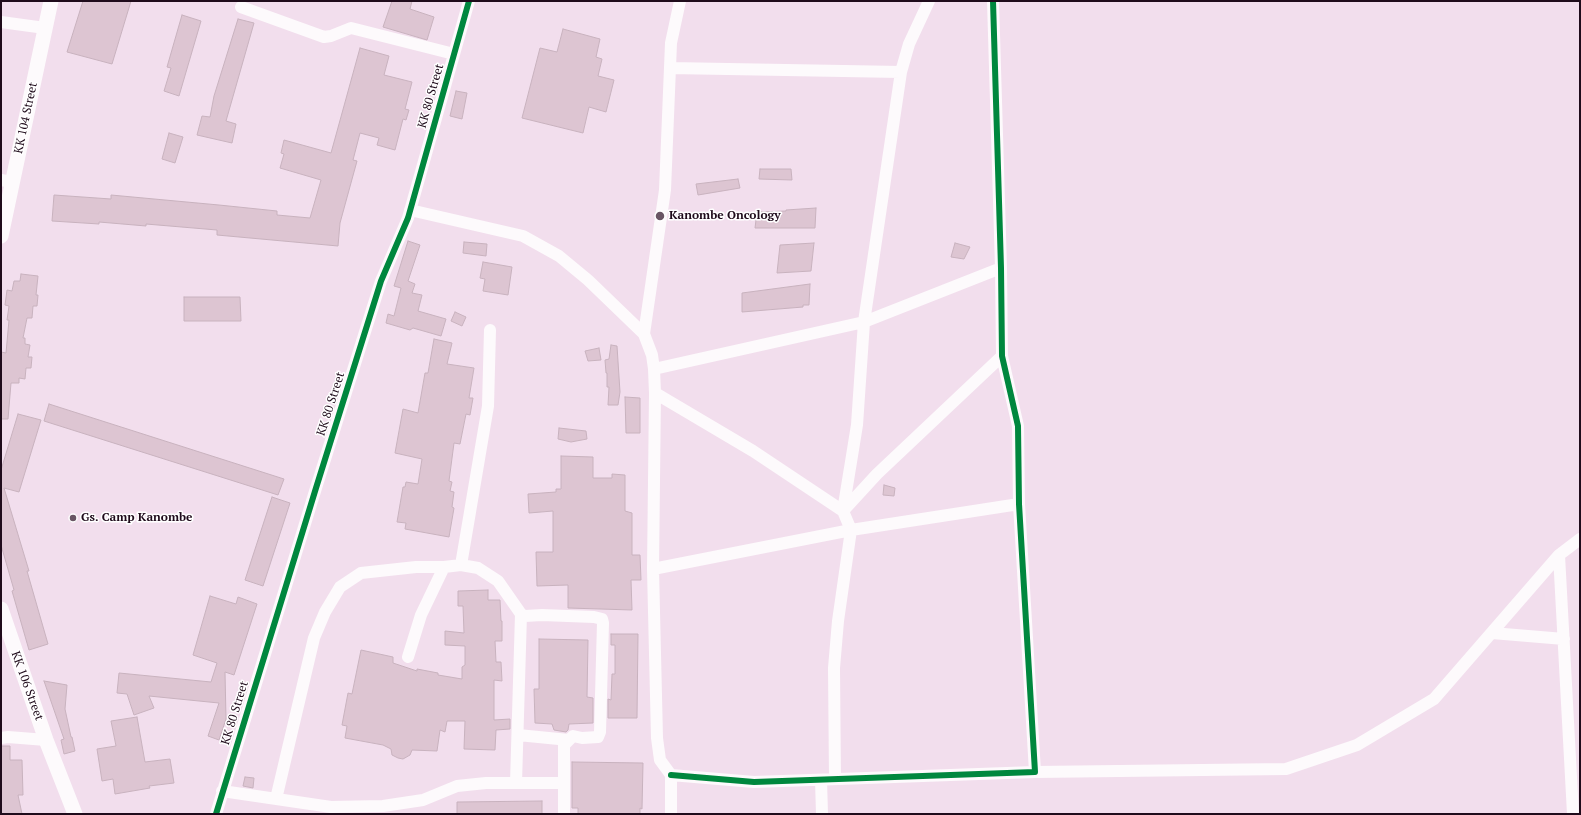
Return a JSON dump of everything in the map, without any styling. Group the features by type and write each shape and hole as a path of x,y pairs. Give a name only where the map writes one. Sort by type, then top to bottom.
{"street":[{"name":"KK 104 Street","path":"1,236 7,181 51,1"},
{"name":"KK 80 Street","path":"216,814 379,289 410,210 469,1"},
{"path":"644,334 665,190 671,43 680,1"},
{"path":"835,779 834,668 838,621 851,530 843,511 857,425 864,322 901,72 909,44 929,1"},
{"path":"993,1 1001,268 1002,356 1018,426 1019,504 1035,772"},
{"path":"241,7 324,37 331,36 351,28 454,54"},
{"path":"1,22 45,28"},
{"path":"670,68 901,72"},
{"path":"410,210 523,236 560,256 588,280 644,334 652,355 655,393 653,569 656,738 660,760 671,775 671,814"},
{"path":"654,369 864,322 1001,268"},
{"path":"461,565 488,406 490,330"},
{"path":"843,511 877,474 1002,356"},
{"path":"655,393 753,451 843,511"},
{"path":"653,569 851,530 1019,504"},
{"path":"671,775 754,782 1035,772 1286,769 1357,745 1434,699 1559,555 1580,539"},
{"path":"1559,555 1573,814"},
{"path":"276,799 314,638 325,612 340,587 361,573 416,567 444,567 461,565 478,568 498,581 521,614 525,616 594,616 602,619 604,634 600,732 598,737 582,738 572,736 564,745 564,814"},
{"path":"408,657 421,615 444,567"},
{"name":"KK 106 Street","path":"1,609 46,740 75,814"},
{"path":"516,783 521,614"},
{"path":"1492,633 1564,639"},
{"path":"518,735 569,740"},
{"name":"KK 106 Street","path":"1,738 8,737 46,740"},
{"path":"822,780 822,814"},
{"path":"222,791 276,799 331,811 383,806 423,800 457,786 516,783 564,783"}],"building":[{"path":"83,1 131,1 112,64 67,52"},
{"path":"392,1 412,1 410,9 434,17 427,40 383,27"},
{"path":"182,15 201,21 179,96 164,91 171,68 167,67"},
{"path":"238,19 254,23 226,121 236,124 232,143 197,135 202,116 210,117 214,96"},
{"path":"563,29 600,39 596,57 602,59 598,76 614,80 606,112 589,107 583,133 522,118 540,48 557,52"},
{"path":"360,48 389,56 384,75 412,82 405,109 409,110 406,120 403,119 395,150 377,145 379,138 360,133 353,160 357,161 340,223 338,246 217,235 217,230 146,224 146,226 99,222 99,224 52,221 54,195 111,199 111,195 277,211 277,215 310,218 321,180 280,168 284,154 281,153 284,140 331,153"},
{"path":"456,91 467,93 462,119 450,116"},
{"path":"169,133 183,137 175,163 162,159"},
{"path":"760,169 791,169 792,180 759,179"},
{"path":"738,179 740,188 698,195 696,184"},
{"path":"816,208 815,228 755,228 757,212"},
{"path":"408,241 420,245 408,281 415,284 412,293 422,295 418,311 446,319 441,336 413,328 410,330 386,323 388,314 394,316 401,288 394,286"},
{"path":"464,242 487,244 486,256 463,253"},
{"path":"814,243 811,271 777,273 780,245"},
{"path":"955,243 970,247 964,259 951,257"},
{"path":"483,262 512,267 508,295 483,291 485,279 480,278"},
{"path":"21,274 38,276 36,295 38,295 37,306 33,306 32,318 27,318 23,338 25,338 25,344 30,345 28,357 32,357 31,368 26,368 25,379 19,378 19,383 11,383 8,419 1,419 1,352 6,353 9,320 7,320 9,306 5,305 7,290 12,291 14,281 20,281"},
{"path":"810,284 809,305 803,305 803,307 742,312 742,293"},
{"path":"184,297 240,297 241,321 184,321"},
{"path":"455,312 466,317 462,326 451,321"},
{"path":"434,339 452,343 447,364 474,368 469,398 473,398 470,415 466,414 460,444 454,443 449,481 452,482 450,491 454,492 452,507 454,508 449,537 405,529 406,523 397,522 403,487 405,487 406,482 418,484 422,459 395,453 403,409 418,413 425,373 428,373"},
{"path":"611,345 617,346 620,392 618,405 608,405 609,387 607,387 605,360 609,359"},
{"path":"599,348 601,360 588,361 585,351"},
{"path":"625,397 640,398 640,433 626,433"},
{"path":"49,404 284,479 278,495 44,421"},
{"path":"18,414 41,420 19,492 4,488 29,571 27,571 48,644 29,650 12,591 14,590 1,545 1,470"},
{"path":"559,428 586,431 587,439 571,442 558,439"},
{"path":"561,456 593,457 593,478 612,478 612,474 625,475 625,511 632,513 632,555 640,555 641,580 631,580 632,610 568,608 568,585 537,586 536,552 553,552 553,511 529,513 528,494 556,492 556,489 561,489"},
{"path":"884,485 895,488 894,496 883,495"},
{"path":"272,497 290,503 263,586 245,580"},
{"path":"488,590 488,600 500,600 502,621 502,641 495,641 496,662 501,662 502,681 494,680 494,720 510,719 510,729 496,730 495,750 464,749 465,721 447,721 445,732 440,730 437,751 412,750 410,755 403,759 392,755 391,749 383,745 345,738 347,726 342,725 348,693 352,694 361,650 393,657 393,663 417,671 417,669 438,673 438,675 462,679 462,667 465,665 465,646 445,645 445,631 464,633 463,606 458,606 458,591"},
{"path":"210,596 236,604 238,597 257,604 234,675 225,672 226,719 219,740 208,736 219,703 149,696 154,708 134,715 127,694 117,693 119,673 211,682 217,663 193,655"},
{"path":"611,634 638,634 637,718 608,718 608,699 611,700 612,674 615,674 615,645 611,645"},
{"path":"539,639 588,640 587,697 593,698 593,723 569,724 566,732 554,730 552,724 535,723 534,689 539,689"},
{"path":"44,681 67,685 65,709 75,751 64,754 61,740 64,739"},
{"path":"137,717 145,762 170,759 174,783 149,786 150,788 115,794 113,779 102,781 97,749 116,746 111,721"},
{"path":"1,746 10,746 10,760 22,760 23,795 18,795 22,814 1,814"},
{"path":"572,762 643,763 642,809 640,808 640,814 578,814 578,808 572,808"},
{"path":"245,777 254,778 253,788 243,786"},
{"path":"542,801 542,814 457,814 457,802"}],"cycle path":[{"path":"216,814 381,281 408,218 469,1"},
{"path":"671,775 754,782 1035,772 1019,504 1018,426 1002,356 1001,268 993,1"}],"place":[{"name":"Kanombe Oncology","path":"660,216"},
{"name":"Gs. Camp Kanombe","path":"73,518"}]}
